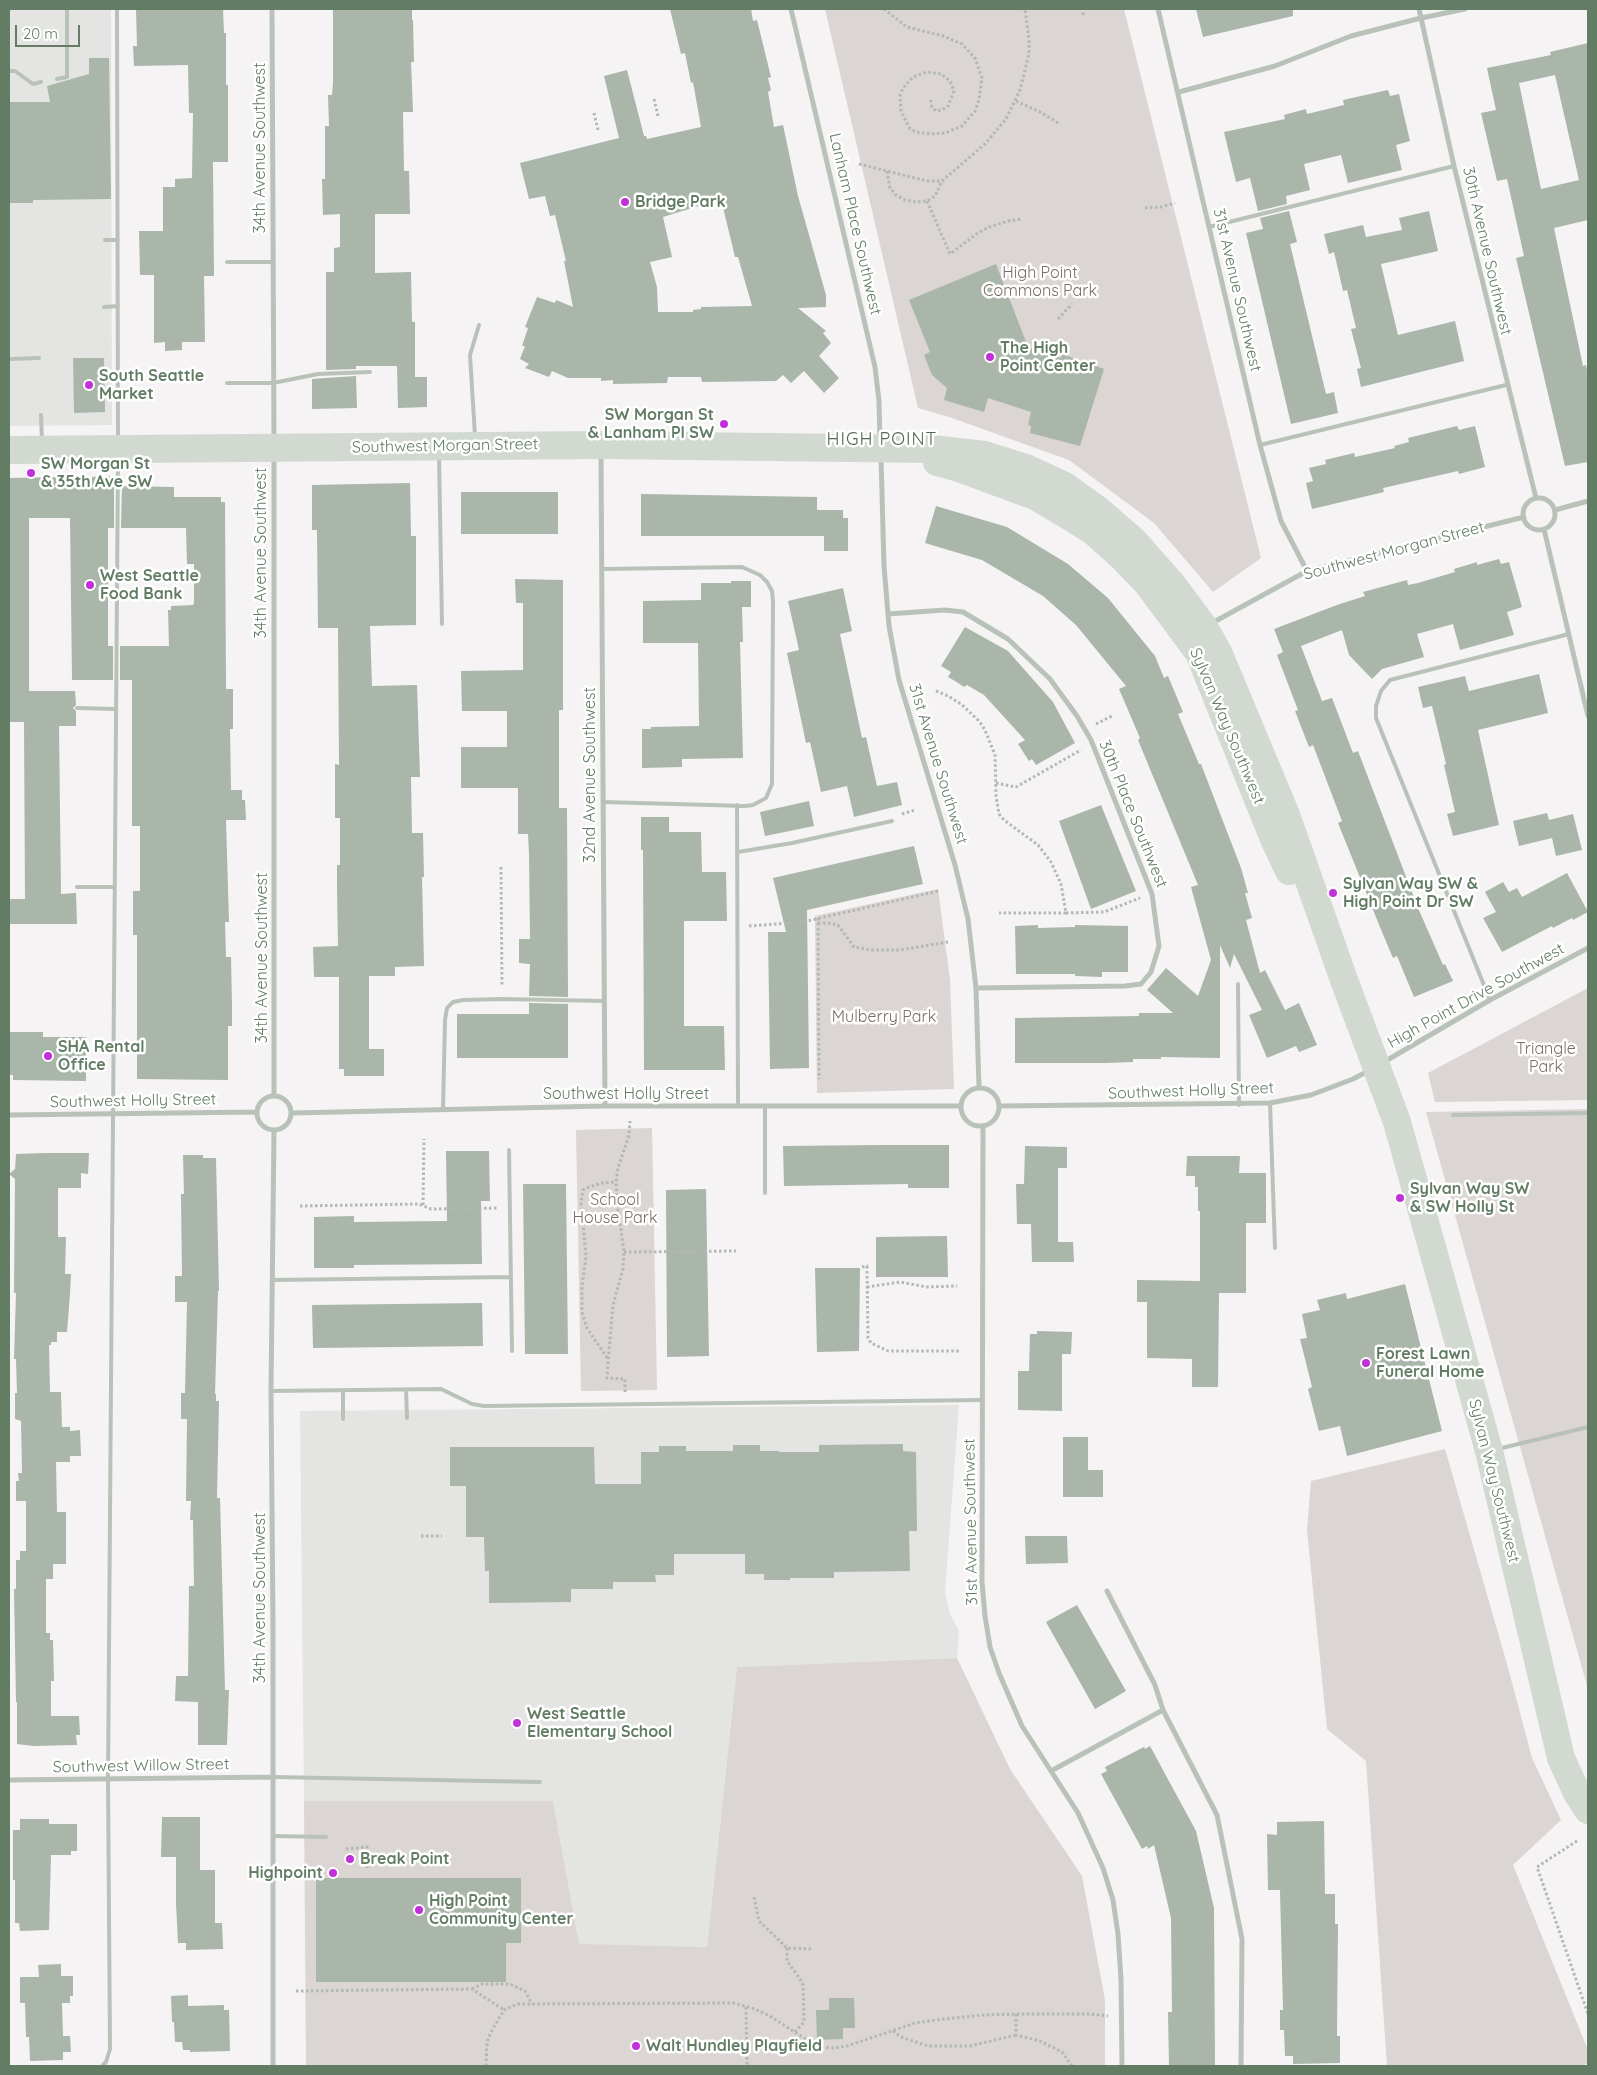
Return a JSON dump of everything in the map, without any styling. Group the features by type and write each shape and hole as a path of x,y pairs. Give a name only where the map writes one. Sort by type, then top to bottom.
{"street":[{"name":"34th Avenue Southwest","path":"272,9 274,1096"},
{"name":"Lanham Place Southwest","path":"791,9 875,367 881,447"},
{"name":"31st Avenue Southwest","path":"1158,9 1179,92 1260,445 1281,521 1307,571"},
{"name":"30th Avenue Southwest","path":"1419,9 1506,385 1536,498"},
{"path":"1179,92 1275,66 1351,36 1465,9"},
{"name":"Southwest Morgan Street","path":"9,450 601,445 881,447"},
{"name":"32nd Avenue Southwest","path":"601,445 605,1106"},
{"name":"31st Avenue Southwest","path":"881,447 884,566 888,614 899,680 955,865 968,919 976,988 979,1088"},
{"name":"Sylvan Way Southwest","path":"881,447 932,449 985,455 1026,468 1066,486 1097,509 1133,540 1172,584 1196,631 1218,652 1286,815 1344,980 1397,1122 1489,1451 1561,1758 1577,1793 1588,1810"},
{"path":"1536,498 1549,501 1555,510 1554,520 1544,529 1532,528 1524,517 1526,505 1536,498"},
{"path":"1555,510 1588,501"},
{"name":"Southwest Morgan Street","path":"1196,631 1307,571 1524,517"},
{"path":"1544,529 1588,716"},
{"name":"30th Place Southwest","path":"888,614 945,610 963,612 1008,639 1050,679 1077,716 1091,740 1152,894 1159,946 1152,972 1141,984 1125,986 976,988"},
{"name":"High Point Drive Southwest","path":"1376,1066 1490,1000 1588,948"},
{"name":"Southwest Holly Street","path":"999,1106 1240,1105 1270,1103 1311,1095 1353,1079 1376,1066"},
{"path":"979,1088 988,1089 993,1092 997,1097 999,1106 994,1120 983,1126 970,1123 965,1118 961,1106 966,1094 979,1088"},
{"path":"274,1096 284,1099 292,1113 287,1125 283,1129 274,1131 262,1126 257,1112 262,1101 274,1096"},
{"name":"Southwest Holly Street","path":"292,1113 605,1106 961,1106"},
{"name":"Southwest Holly Street","path":"9,1115 257,1112"},
{"name":"31st Avenue Southwest","path":"983,1126 982,1582 985,1616 990,1647 998,1673 1022,1726 1090,1837 1103,1868 1113,1900 1118,1934 1121,1980 1122,2066"},
{"name":"34th Avenue Southwest","path":"273,2066 271,1391 274,1131"},
{"path":"1107,1592 1152,1678 1163,1710 1217,1814 1242,1939 1241,2066"},
{"path":"1051,1771 1163,1710"},
{"name":"Southwest Willow Street","path":"9,1780 273,1777"}],"lane":[{"path":"56,79 67,76 67,9"},
{"path":"102,2066 106,2062 110,2049 108,1779 118,450 116,9"},
{"path":"9,71 15,71 33,84 41,82"},
{"path":"1209,227 1454,166"},
{"path":"104,240 118,240"},
{"path":"227,262 273,262"},
{"path":"104,307 118,306"},
{"path":"476,446 470,355 479,325"},
{"path":"9,359 40,358"},
{"path":"227,382 273,383 318,374 370,372"},
{"path":"1260,445 1506,385"},
{"path":"41,415 42,450"},
{"path":"439,446 442,624"},
{"path":"602,568 742,567 760,575 767,582 772,591 774,601 772,784 770,791 760,802 753,805 603,802"},
{"path":"1490,1000 1376,718 1376,706 1381,690 1390,680 1570,634"},
{"path":"77,708 116,709"},
{"path":"737,805 738,1106"},
{"path":"738,852 792,843 892,821"},
{"path":"77,887 114,887"},
{"path":"1238,984 1240,1105"},
{"path":"443,1109 444,1020 447,1008 453,1002 502,999 604,1001"},
{"path":"1270,1103 1275,1248"},
{"path":"764,1194 765,1106"},
{"path":"1453,1115 1588,1113"},
{"path":"509,1150 512,1351"},
{"path":"272,1280 511,1277"},
{"path":"343,1390 343,1419"},
{"path":"406,1390 406,1418"},
{"path":"271,1391 441,1390 472,1404 484,1406 983,1400"},
{"path":"1489,1451 1588,1427"},
{"path":"273,1777 540,1782"},
{"path":"273,1836 326,1837"}],"path":[{"path":"884,9 907,27 953,39 962,44 975,58 982,78 980,100 975,111 962,126 944,133 932,134 916,132 910,128 903,118 901,111 900,95 903,88 913,77 927,72 941,74 950,81 954,91 948,106 936,111 932,107 930,98"},
{"path":"887,171 890,188 896,195 916,202 927,201 935,196 942,181 997,131 1016,101 1025,73 1029,39 1025,9"},
{"path":"1083,9 1083,15"},
{"path":"654,99 658,116"},
{"path":"1016,101 1058,123"},
{"path":"594,112 598,130"},
{"path":"859,164 927,182 942,181"},
{"path":"927,201 950,254 989,227 1022,219"},
{"path":"1145,208 1161,207 1175,203"},
{"path":"1058,319 1072,304"},
{"path":"936,691 961,704 979,721 985,730 995,755 996,796 999,814 1004,820 1038,844 1045,854 1061,884 1066,913"},
{"path":"1093,726 1114,715"},
{"path":"996,782 1016,787 1084,749"},
{"path":"899,815 915,810"},
{"path":"501,867 502,999"},
{"path":"746,926 788,924 938,891"},
{"path":"999,913 1104,912 1144,896"},
{"path":"818,918 819,1079"},
{"path":"818,923 838,925 850,944 858,948 900,950 948,942"},
{"path":"625,1393 625,1379 607,1378 613,1305 623,1269 624,1252 616,1182 620,1159 629,1135 630,1121"},
{"path":"423,1206 424,1138"},
{"path":"608,1358 587,1328 582,1312 582,1286 586,1257 580,1202 583,1190 586,1188 602,1183 616,1182"},
{"path":"300,1206 423,1206 431,1209 496,1208"},
{"path":"624,1252 736,1251"},
{"path":"862,1266 866,1266 868,1338 871,1343 888,1351 960,1351"},
{"path":"867,1286 900,1282 927,1287 958,1286"},
{"path":"421,1536 442,1536"},
{"path":"1577,1841 1537,1867 1588,2014"},
{"path":"346,1849 367,1847 367,1868"},
{"path":"754,1897 760,1921 787,1948 812,1949"},
{"path":"787,1948 787,1961 803,1986 804,2022 795,2032"},
{"path":"296,1991 472,1989 482,1984 510,1984 525,1991 532,2004"},
{"path":"472,1989 504,2010"},
{"path":"486,2066 487,2042 491,2032 504,2010 518,2004 733,2003 770,2016 821,2047 834,2048 847,2046 915,2023 944,2019 1016,2014 1090,2014 1108,2016"},
{"path":"746,2006 747,2066"},
{"path":"1016,2014 1016,2035"},
{"path":"893,2031 901,2037 928,2046 970,2046 1016,2035 1040,2042 1062,2052 1072,2066"}],"shaded area":[{"path":"9,9 111,9 112,425 9,426"},
{"name":"West Seattle Elementary School","path":"959,1405 945,1593 950,1614 959,1631 957,1658 737,1667 707,1947 579,1945 553,1801 304,1801 300,1411"}],"green space":[{"name":"High Point Commons Park","path":"825,9 1124,9 1261,558 1213,592 1154,523 1069,460 952,418 918,408"},
{"name":"Mulberry Park","path":"938,889 950,980 954,1089 817,1093 815,916"},
{"name":"Triangle Park","path":"1588,988 1588,1100 1435,1102 1428,1073"},
{"path":"1588,1109 1588,1689 1426,1112"},
{"name":"School House Park","path":"652,1128 657,1390 581,1391 576,1130"},
{"path":"1445,1449 1532,1758 1561,1820 1513,1865 1588,2050 1588,2063 1582,2066 1387,2066 1366,1761 1327,1729 1307,1530 1311,1481"},
{"path":"957,1658 1010,1769 1082,1876 1105,2000 1105,2066 306,2066 304,1801 553,1801 579,1944 707,1947 737,1667"}],"building":[{"path":"136,9 223,9 224,33 226,33 226,85 228,85 228,162 213,162 214,276 204,276 205,342 182,342 182,350 165,351 165,342 154,343 154,275 140,275 139,231 163,231 163,187 175,187 175,179 192,178 193,113 189,113 188,65 134,66 133,46 137,46"},
{"path":"333,9 412,9 414,62 411,62 413,112 403,112 404,171 409,171 410,214 375,214 375,273 411,272 412,322 415,322 415,377 427,377 427,407 398,408 397,366 356,366 356,369 326,370 326,272 334,272 334,248 340,247 340,214 323,215 322,179 325,179 325,126 329,126 328,95 332,95 333,82"},
{"name":"Bridge Park","path":"670,9 751,9 753,21 757,20 771,77 768,78 771,90 768,92 774,127 783,125 798,196 826,295 826,307 798,308 826,331 823,333 831,343 819,356 839,378 824,393 804,371 791,383 783,375 776,381 702,382 701,377 668,377 667,383 613,384 613,380 601,381 601,378 568,378 552,371 549,377 525,368 529,364 520,359 525,346 522,346 528,328 525,327 537,297 555,303 556,300 573,307 564,261 566,261 555,215 550,216 545,196 529,199 520,163 619,138 604,76 627,70 644,136 647,139 701,127 693,82 691,83 685,53 681,54","holes":["721,199 735,257 738,257 752,306 701,307 701,309 693,310 693,312 658,312 657,287 650,262 672,257 663,217"]},
{"path":"1196,9 1293,9 1293,16 1203,37"},
{"path":"1588,43 1588,220 1554,228 1583,366 1586,365 1588,375 1588,462 1565,466 1516,258 1524,256 1507,179 1497,181 1481,113 1496,110 1487,68 1551,55 1550,52","holes":["1555,75 1579,180 1541,189 1519,83"]},
{"path":"89,58 109,58 111,199 33,200 33,203 9,203 9,102 50,102 47,86 89,74"},
{"path":"1388,90 1390,96 1399,94 1410,141 1396,145 1402,170 1348,183 1341,155 1304,164 1310,190 1286,196 1287,204 1258,211 1250,178 1236,182 1224,132 1285,119 1284,115 1306,109 1307,114 1344,105 1343,100"},
{"path":"1289,211 1297,242 1290,244 1326,394 1334,392 1338,413 1291,424 1246,233 1263,229 1260,218"},
{"path":"1429,211 1438,251 1381,264 1398,335 1455,321 1464,361 1361,387 1357,369 1361,368 1351,329 1356,328 1347,290 1343,291 1334,252 1329,254 1324,234 1363,225 1366,237 1402,230 1399,218"},
{"name":"The High Point Center","path":"996,264 1028,347 1061,358 1062,354 1104,369 1080,446 1030,433 1031,426 1028,425 1031,412 988,398 984,412 944,400 947,388 932,375 924,355 930,352 909,300"},
{"name":"South Seattle Market","path":"73,358 104,358 105,412 74,413"},
{"path":"356,376 357,408 312,409 312,379"},
{"path":"1457,426 1459,430 1475,426 1485,467 1459,474 1458,471 1383,488 1384,492 1312,509 1306,483 1313,481 1309,468 1326,464 1325,460 1354,453 1355,457 1395,448 1394,446 1409,442 1408,438"},
{"path":"110,476 110,486 114,486 114,528 108,528 108,646 113,646 113,680 72,680 70,518 29,518 29,691 75,691 76,705 73,708 76,711 76,726 59,726 61,894 76,893 77,924 9,924 9,899 25,899 24,722 10,722 9,478 57,477 56,480 92,480 92,477"},
{"path":"410,483 411,536 416,536 416,625 370,626 372,686 417,685 420,777 411,777 412,833 423,833 424,966 395,967 395,976 369,976 369,1049 384,1049 384,1076 344,1076 344,1069 339,1069 339,977 314,977 313,947 338,946 337,865 340,865 340,818 335,818 335,764 339,765 338,628 318,628 317,530 312,530 312,485"},
{"path":"122,486 174,487 174,497 221,497 221,502 225,502 226,689 233,689 233,729 230,729 231,790 242,790 242,800 245,800 246,820 226,820 229,922 225,922 226,957 231,957 232,1005 232,1026 228,1026 228,1080 137,1079 137,935 133,935 133,891 140,891 140,826 132,826 132,680 120,680 120,646 169,646 168,610 171,610 171,606 193,605 194,564 187,564 186,528 121,528"},
{"path":"461,492 558,492 558,534 461,534"},
{"path":"641,494 817,497 817,510 843,510 843,518 848,518 848,551 824,551 824,536 641,536"},
{"path":"936,506 1007,527 1068,564 1108,598 1155,656 1164,678 1168,676 1183,712 1178,714 1199,764 1201,764 1241,868 1252,918 1246,920 1260,973 1265,970 1285,1010 1299,1003 1317,1045 1299,1052 1296,1046 1267,1058 1249,1015 1262,1010 1234,954 1230,968 1220,945 1220,1058 1161,1057 1161,1059 1133,1059 1133,1062 1015,1063 1015,1018 1139,1016 1139,1013 1173,1013 1147,990 1166,968 1198,996 1211,960 1191,887 1198,885 1119,689 1126,686 1076,625 1043,596 982,560 925,543"},
{"path":"1499,559 1501,564 1509,562 1522,607 1507,612 1514,635 1460,650 1453,624 1417,634 1424,657 1382,669 1372,679 1349,655 1342,630 1301,646 1322,701 1332,698 1353,753 1358,751 1418,908 1443,965 1445,964 1453,981 1414,997 1397,956 1393,958 1382,932 1338,823 1342,821 1313,745 1309,747 1295,711 1298,710 1277,655 1283,652 1274,629 1365,596 1363,592 1407,580 1408,585 1418,583 1455,572 1454,569 1477,562 1477,565"},
{"path":"515,579 563,580 563,710 559,710 559,808 567,808 568,997 529,996 530,964 519,963 519,939 530,939 528,834 518,834 518,788 461,788 461,747 507,747 507,711 462,711 461,671 523,670 523,603 516,603"},
{"path":"731,581 751,581 751,607 742,607 743,642 740,642 743,758 682,759 682,767 642,768 642,729 651,729 651,727 699,726 698,643 643,643 643,601 701,600 701,583 731,583"},
{"path":"843,588 852,631 840,634 862,738 866,737 877,786 897,782 902,805 854,817 847,786 821,792 810,742 806,743 787,653 799,650 788,601"},
{"path":"965,627 1008,651 1053,702 1075,743 1036,765 1032,759 1029,761 1018,744 1025,740 984,695 967,685 964,687 948,677 951,672 941,666"},
{"path":"1539,674 1548,713 1478,730 1499,825 1453,836 1447,814 1455,812 1444,765 1446,764 1432,706 1423,708 1418,687 1465,676 1469,691"},
{"path":"809,801 814,826 765,836 760,812"},
{"path":"1101,805 1136,891 1091,909 1059,821"},
{"path":"1547,813 1549,820 1573,814 1582,850 1556,856 1552,838 1519,846 1513,821"},
{"path":"641,817 669,817 669,832 701,832 702,872 726,872 727,921 684,921 684,1026 724,1026 725,1070 644,1070 643,850 641,850"},
{"path":"914,846 923,884 807,910 809,1068 770,1069 768,932 786,932 773,878"},
{"path":"1567,873 1588,912 1553,928 1552,926 1502,952 1483,918 1496,912 1485,892 1503,882 1509,892 1517,888 1522,897"},
{"path":"1038,925 1038,928 1075,927 1075,925 1128,926 1128,972 1102,972 1102,977 1075,976 1075,974 1016,974 1015,926"},
{"path":"529,1003 568,1004 568,1058 457,1058 457,1014 529,1014"},
{"name":"SHA Rental Office","path":"9,1032 43,1032 43,1037 86,1037 86,1081 13,1080 13,1075 9,1075"},
{"path":"949,1145 949,1188 908,1188 908,1184 784,1186 783,1146"},
{"path":"1025,1146 1067,1147 1067,1168 1058,1168 1058,1242 1073,1242 1074,1262 1032,1262 1031,1224 1017,1224 1016,1184 1024,1184"},
{"path":"446,1151 489,1151 490,1201 481,1201 482,1264 354,1265 354,1268 314,1268 314,1217 354,1216 354,1222 447,1221"},
{"path":"89,1153 88,1174 81,1173 81,1188 58,1188 58,1237 66,1237 65,1274 71,1274 70,1294 67,1332 57,1332 57,1342 51,1342 51,1345 49,1345 50,1392 61,1392 62,1427 70,1427 70,1431 80,1430 81,1456 70,1456 70,1462 56,1462 57,1512 66,1512 66,1564 53,1564 53,1579 46,1579 46,1633 50,1633 50,1640 53,1640 54,1681 51,1681 51,1716 79,1716 80,1735 76,1735 77,1745 33,1746 17,1744 14,1589 16,1589 16,1560 20,1560 20,1551 26,1551 26,1501 16,1501 16,1481 19,1481 18,1473 22,1473 21,1421 15,1419 15,1393 17,1393 16,1359 14,1359 16,1293 14,1293 15,1179 9,1174 15,1169 16,1154"},
{"path":"183,1155 203,1155 203,1158 216,1158 219,1291 215,1394 216,1401 219,1401 217,1498 220,1498 225,1690 229,1690 227,1745 198,1745 198,1702 175,1701 176,1676 188,1676 189,1586 194,1586 193,1520 190,1520 191,1501 186,1501 187,1419 181,1419 181,1393 185,1393 187,1302 175,1302 175,1276 182,1276 181,1194 184,1194"},
{"path":"1187,1156 1240,1156 1239,1173 1266,1173 1266,1223 1246,1223 1246,1293 1219,1293 1218,1387 1192,1387 1192,1359 1147,1358 1147,1302 1137,1302 1137,1280 1200,1281 1198,1187 1195,1187 1195,1176 1186,1176"},
{"path":"523,1184 566,1184 568,1354 525,1354"},
{"path":"706,1189 709,1356 667,1357 666,1190"},
{"path":"947,1236 948,1277 876,1277 876,1237"},
{"path":"815,1268 860,1268 859,1351 817,1352"},
{"name":"Forest Lawn Funeral Home","path":"1405,1284 1442,1431 1347,1456 1340,1426 1319,1431 1308,1389 1312,1387 1300,1339 1307,1338 1302,1314 1320,1310 1317,1300 1346,1293 1347,1299"},
{"path":"482,1303 483,1346 313,1348 312,1305"},
{"path":"1037,1331 1072,1332 1071,1354 1062,1354 1062,1411 1018,1410 1018,1371 1029,1371 1030,1334 1037,1334"},
{"path":"1063,1437 1088,1437 1088,1470 1103,1470 1103,1497 1063,1497"},
{"path":"903,1444 903,1451 916,1452 917,1531 909,1531 910,1571 834,1572 834,1578 764,1580 764,1574 745,1574 745,1554 674,1554 674,1575 655,1575 656,1582 613,1582 613,1589 571,1589 571,1602 489,1603 489,1571 485,1571 484,1537 466,1537 466,1486 450,1486 450,1447 594,1447 595,1484 641,1484 641,1452 659,1452 659,1446 686,1446 686,1451 733,1451 733,1445 760,1445 760,1451 819,1452 819,1445"},
{"path":"1025,1536 1067,1536 1068,1563 1026,1564"},
{"path":"1077,1605 1126,1691 1095,1709 1046,1622"},
{"path":"1150,1746 1196,1831 1214,1908 1215,2066 1169,2066 1168,2012 1172,2012 1171,1918 1154,1845 1148,1849 1147,1846 1142,1849 1101,1774 1107,1771 1105,1767 1144,1747 1145,1749"},
{"path":"162,1817 200,1817 200,1870 215,1870 215,1923 222,1923 223,1949 186,1950 186,1943 178,1943 176,1857 161,1857"},
{"path":"20,1819 49,1819 49,1824 77,1824 77,1851 71,1851 71,1855 51,1855 49,1930 20,1931 19,1923 15,1923 13,1830 20,1830"},
{"path":"1324,1821 1325,1894 1335,1894 1335,1924 1338,1924 1337,2036 1340,2036 1340,2063 1293,2064 1293,2056 1285,2056 1284,2030 1280,2030 1280,2010 1283,2010 1280,1890 1268,1890 1267,1834 1277,1835 1277,1822"},
{"name":"High Point Community Center","path":"316,1878 521,1878 521,1943 506,1943 506,1982 316,1982"},
{"path":"61,1964 61,1976 73,1976 73,1996 70,1996 70,2003 62,2003 63,2036 70,2036 71,2052 63,2052 63,2060 30,2061 29,2037 26,2037 25,2003 20,2003 20,1977 39,1977 38,1965"},
{"path":"188,1995 188,2006 224,2005 224,2010 229,2010 230,2051 190,2052 190,2050 183,2050 182,2042 175,2042 171,1996"},
{"path":"829,1998 854,1998 855,2028 843,2028 843,2039 817,2040 816,2010 829,2010"}],"place":[{"name":"Bridge Park","path":"625,202"},
{"name":"The High Point Center","path":"990,357"},
{"name":"South Seattle Market","path":"89,385"},
{"name":"SW Morgan St & Lanham Pl SW","path":"724,424"},
{"name":"SW Morgan St & 35th Ave SW","path":"31,473"},
{"name":"West Seattle Food Bank","path":"90,585"},
{"name":"Sylvan Way SW & High Point Dr SW","path":"1333,893"},
{"name":"SHA Rental Office","path":"48,1056"},
{"name":"Sylvan Way SW & SW Holly St","path":"1400,1198"},
{"name":"Forest Lawn Funeral Home","path":"1366,1363"},
{"name":"West Seattle Elementary School","path":"517,1723"},
{"name":"Break Point","path":"350,1859"},
{"name":"Highpoint","path":"333,1873"},
{"name":"High Point Community Center","path":"419,1910"},
{"name":"Walt Hundley Playfield","path":"636,2046"}],"district":[{"name":"HIGH POINT","path":"882,440"}]}
